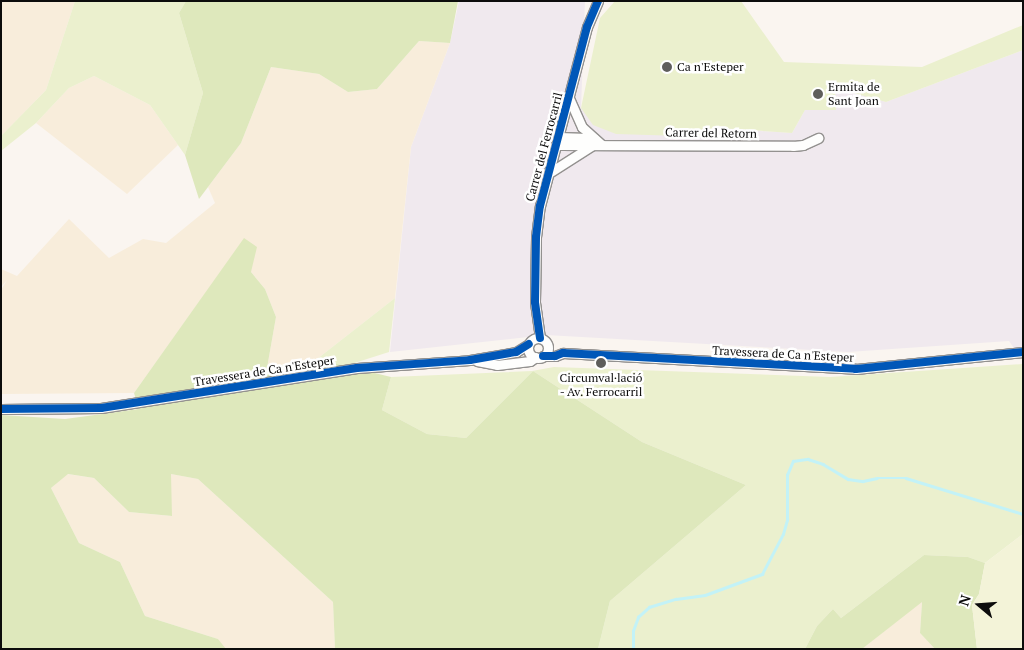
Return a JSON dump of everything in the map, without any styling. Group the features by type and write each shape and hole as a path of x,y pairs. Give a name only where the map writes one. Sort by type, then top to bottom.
{"street":[{"name":"Carrer del Ferrocarril","path":"537,342 535,302 536,237 540,206 587,28 598,1"},
{"path":"549,173 597,142 582,127 569,98"},
{"name":"Carrer del Retorn","path":"558,141 794,146 803,145 818,138"},
{"path":"537,342 547,352 539,357 529,352 537,342"},
{"name":"Travessera de Ca n'Esteper","path":"1,409 101,408 356,368 470,360 516,352 537,342 563,353 856,369 1023,352"},
{"name":"Travessera de Ca n'Esteper","path":"470,360 497,365 530,362 539,357 555,356 563,353"}],"shaded area":[{"path":"1,1 75,1 46,90 1,136"},
{"path":"459,1 585,1 581,108 717,128 792,133 805,110 835,87 886,102 1023,50 1023,361 1009,341 848,352 546,335 390,352 411,147 450,43"},
{"path":"419,41 450,43 411,147 395,298 317,359 267,368 276,317 265,289 251,272 244,239 134,393 1,394 1,290 7,280 1,287 1,269 17,276 69,219 109,258 143,239 166,243 215,203 208,187 241,143 271,67 319,74 348,92 377,89"},
{"path":"94,76 150,105 178,145 127,194 36,123 69,88"},
{"path":"67,474 94,478 129,512 171,516 171,474 198,479 333,602 335,649 224,649 218,639 145,616 120,562 79,543 51,488"},
{"path":"922,601 920,633 935,649 862,649"}],"green space":[{"path":"75,1 186,1 179,13 203,93 185,155 150,105 94,76 69,88 36,123 1,151 1,136 46,90"},
{"path":"186,1 458,1 450,43 419,41 377,89 348,92 319,74 271,67 241,143 199,199 185,155 203,93 179,13"},
{"path":"615,1 741,1 784,62 922,67 1023,25 1023,50 886,102 835,88 836,110 805,110 792,133 718,128 714,137 616,134 593,125 581,108 600,18"},
{"path":"244,238 257,247 251,272 265,289 276,317 267,368 317,359 391,377 382,410 427,434 466,438 533,371 642,442 746,485 610,601 598,649 335,649 333,602 198,479 171,474 172,516 129,512 94,478 68,474 51,488 79,543 120,562 145,616 218,639 226,649 1,649 1,415 65,419 139,409 134,393"},
{"path":"395,298 389,352 345,366 317,359"},
{"path":"1023,364 1023,534 985,563 968,557 924,555 841,618 833,609 817,626 805,649 598,649 610,601 746,485 642,442 533,371 466,438 427,434 382,410 391,377 532,371 554,367 830,377"},
{"path":"1023,534 1023,649 977,649 972,605 979,594 985,563"},
{"path":"924,555 968,557 985,563 979,594 972,605 977,649 935,649 920,633 922,602 862,649 805,649 817,626 833,609 841,618"}],"waterway":[{"path":"633,649 633,631 638,617 649,607 676,599 705,595 762,574 783,534 787,520 787,475 793,461 808,459 823,464 848,479 863,481 877,478 906,478 1023,514"}],"cycle path":[{"path":"540,338 535,302 536,237 540,206 587,27 598,1"},
{"path":"1,409 101,408 357,368 470,360 516,352 529,344"},
{"path":"543,356 555,356 563,353 856,369 1023,352"}],"place":[{"name":"Ca n'Esteper","path":"667,67"},
{"name":"Ermita de Sant Joan","path":"818,94"},
{"name":"Circumval·lació - Av. Ferrocarril","path":"601,363"}]}
